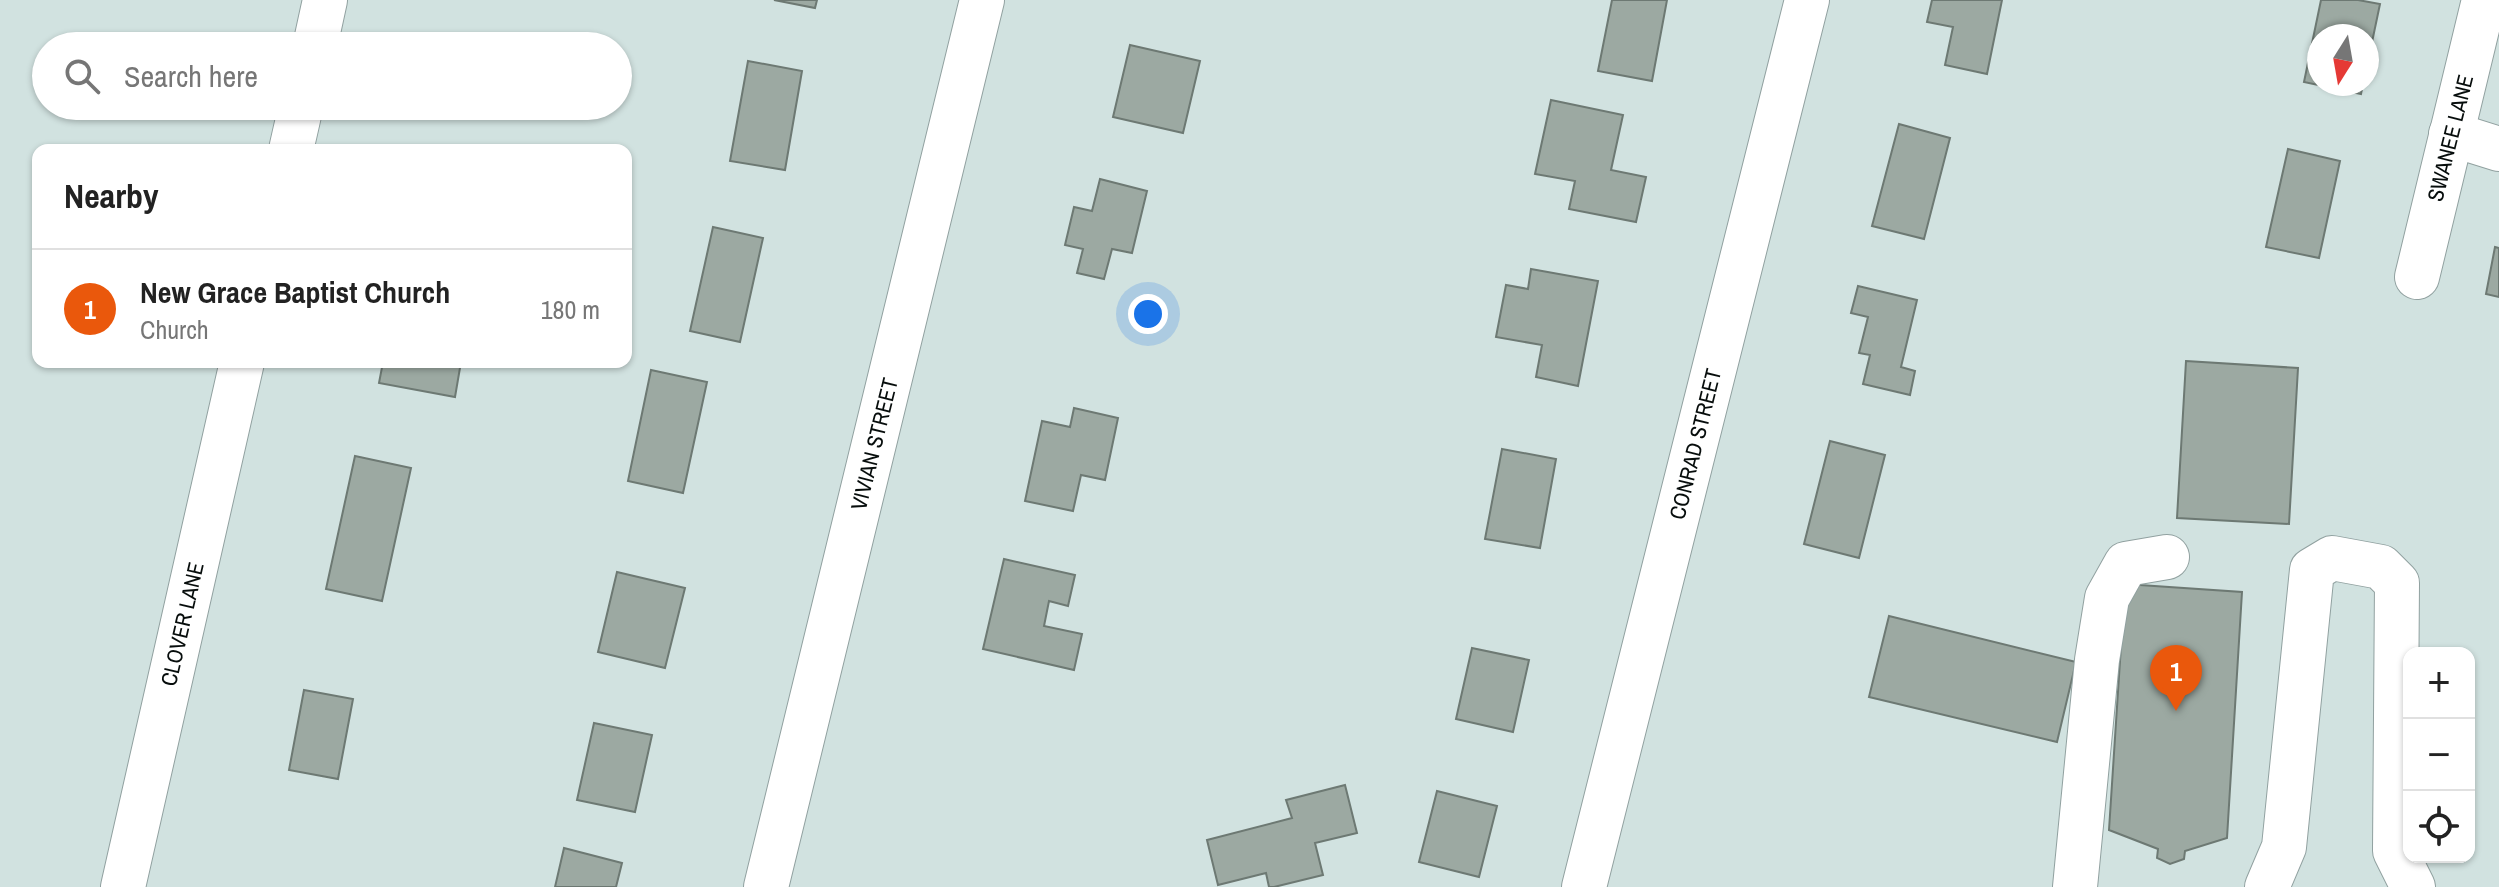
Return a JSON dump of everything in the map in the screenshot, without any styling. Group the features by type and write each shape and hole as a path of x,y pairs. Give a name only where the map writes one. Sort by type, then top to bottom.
{"street":[{"path":"318,32 325,0"},
{"name":"VIVIAN STREET","path":"766,887 982,0"},
{"name":"CONRAD STREET","path":"1584,887 1807,0"},
{"name":"SWANEE LANE","path":"2417,277 2484,0"},
{"path":"292,144 298,120"},
{"path":"2451,134 2499,149"},
{"name":"CLOVER LANE","path":"123,887 241,368"},
{"path":"2075,887 2097,660 2107,598 2126,564 2167,557"},
{"path":"2267,887 2284,847 2312,570 2332,558 2381,567 2397,583 2395,851 2413,887"}],"building":[{"path":"774,0 817,0 815,8"},
{"path":"1612,0 1667,0 1652,81 1598,71"},
{"path":"1932,0 2002,0 1987,74 1945,65 1953,27 1927,22"},
{"path":"2321,0 2358,0 2380,4 2376,24 2316,24"},
{"path":"1130,45 1200,61 1183,133 1113,117"},
{"path":"748,61 802,71 785,170 730,161"},
{"path":"1551,100 1623,115 1611,170 1646,177 1636,222 1569,209 1575,181 1535,174"},
{"path":"1899,124 1950,138 1924,239 1872,226"},
{"path":"2288,149 2340,161 2319,258 2266,247"},
{"path":"1100,179 1147,191 1132,253 1112,249 1104,279 1077,273 1083,249 1065,245 1074,207 1092,211"},
{"path":"713,227 763,238 740,342 690,331"},
{"path":"2495,247 2499,248 2499,297 2486,294"},
{"path":"1531,269 1598,281 1578,386 1536,377 1542,345 1496,337 1506,285 1528,289"},
{"path":"1858,286 1917,300 1901,367 1915,371 1910,395 1863,384 1870,355 1859,353 1868,317 1851,313"},
{"path":"2186,361 2298,368 2289,524 2177,518"},
{"path":"382,368 460,368 455,397 379,383"},
{"path":"651,370 707,382 683,493 628,481"},
{"path":"1074,408 1118,418 1105,480 1081,475 1073,511 1025,501 1042,421 1070,427"},
{"path":"1830,441 1885,455 1859,558 1804,544"},
{"path":"1502,449 1556,459 1540,548 1485,539"},
{"path":"355,456 411,468 382,601 326,589"},
{"path":"1004,559 1075,575 1068,606 1049,601 1044,626 1082,634 1074,670 983,649"},
{"path":"617,572 685,588 665,668 598,652"},
{"path":"2125,584 2242,592 2227,838 2185,851 2184,859 2170,864 2157,858 2158,849 2109,830"},
{"path":"1889,616 2076,662 2057,742 1869,697"},
{"path":"1472,648 1529,660 1513,732 1456,719"},
{"path":"304,690 353,699 338,779 289,770"},
{"path":"594,723 652,735 635,812 577,800"},
{"path":"1345,785 1357,833 1315,843 1323,875 1269,887 1266,873 1218,885 1207,840 1292,818 1286,800"},
{"path":"1437,791 1497,806 1479,877 1419,862"},
{"path":"564,848 622,863 616,887 555,887"}],"place":[{"name":"New Grace Baptist Church","path":"2176,711"}]}
